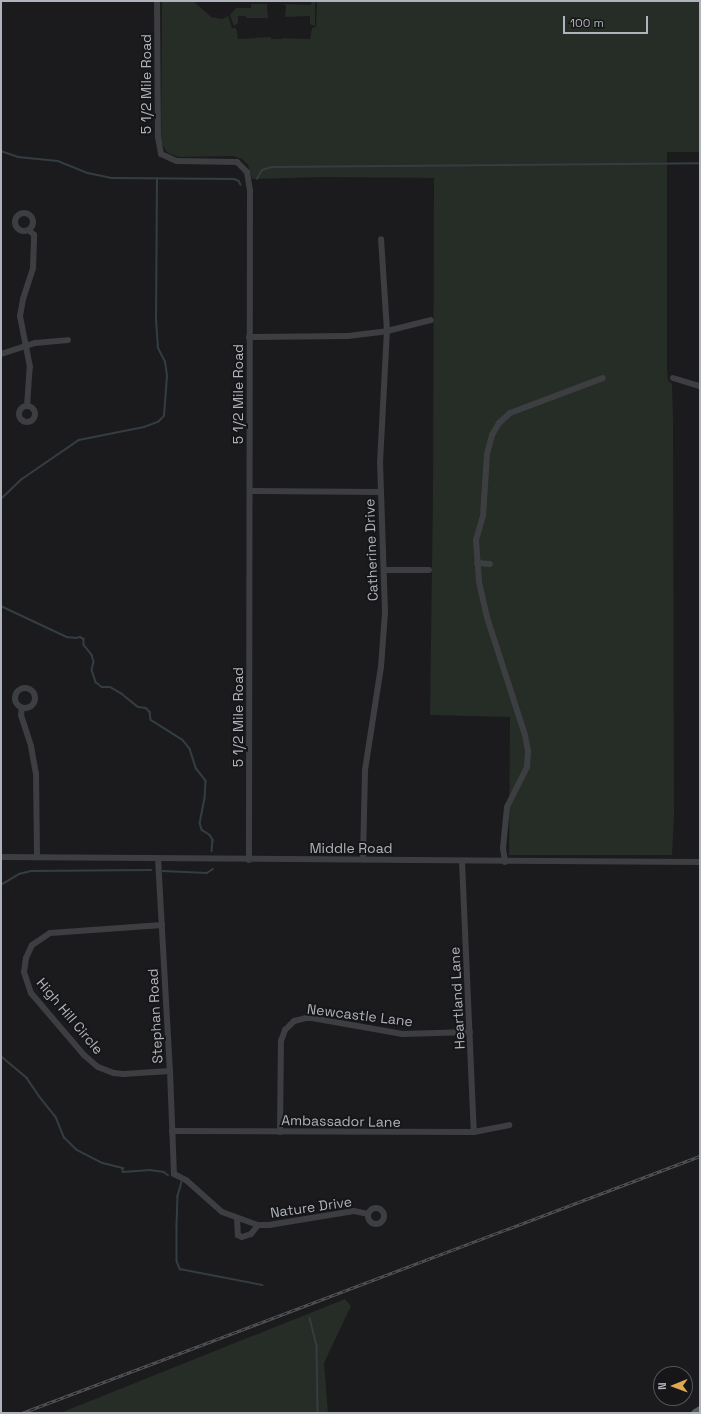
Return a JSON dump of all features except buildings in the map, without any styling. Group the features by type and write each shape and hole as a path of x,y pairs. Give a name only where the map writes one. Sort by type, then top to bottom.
{"main road":[{"path":"695,1413 700,1410"}],"street":[{"name":"5 1/2 Mile Road","path":"157,1 158,147 161,154 177,161 237,162 247,172 250,190 249,860"},
{"path":"27,406 30,375 20,316 22,303 33,268 34,235 29,230"},
{"name":"Catherine Drive","path":"363,859 365,770 383,641 384,570 380,492 387,331 382,239"},
{"path":"249,337 340,337 387,331 431,320"},
{"path":"1,354 26,346 68,340"},
{"path":"505,862 503,848 507,807 527,767 528,751 525,735 487,617 476,562 476,540 483,516 487,454 492,435 499,423 510,413 603,378"},
{"path":"673,378 700,386"},
{"path":"250,491 380,492"},
{"path":"476,562 490,564"},
{"path":"384,570 429,570"},
{"path":"22,708 21,715 31,746 36,773 37,857"},
{"name":"Middle Road","path":"1,857 249,860 363,859 462,862 700,862"},
{"name":"Stephan Road","path":"158,858 170,1071 174,1174"},
{"name":"Heartland Lane","path":"462,862 474,1132"},
{"name":"High Hill Circle","path":"162,925 50,933 38,940 28,952 24,972 31,993 84,1055 98,1066 110,1072 123,1074 170,1071"},
{"name":"Newcastle Lane","path":"280,1132 281,1041 285,1030 294,1021 312,1018 403,1034 470,1032"},
{"name":"Ambassador Lane","path":"172,1132 474,1132 509,1125"},
{"name":"Nature Drive","path":"174,1174 186,1180 219,1209 237,1218 258,1225 269,1226 354,1211 368,1214"},
{"name":"Nature Drive","path":"237,1218 238,1235 242,1237 251,1234 258,1225"}],"shaded area":[{"path":"162,1 193,1 211,17 222,19 228,16 232,28 236,28 238,39 271,37 271,39 310,39 312,28 316,27 317,1 700,1 700,152 667,152 667,371 668,380 672,384 673,420 674,816 672,855 509,855 510,717 430,715 433,494 434,178 322,177 252,179 248,165 242,159 233,156 179,157 170,154 166,151 161,142"},
{"path":"312,1 315,1 315,26 310,24 310,16 285,17 286,6 284,4 311,5"},
{"path":"251,4 268,4 268,18 246,18 246,16 238,16 238,23 234,26 230,15 236,8 251,8"},
{"path":"345,1299 351,1306 324,1363 328,1413 60,1413"}],"waterway":[{"path":"1,151 18,157 58,161 88,173 112,178 234,179 239,181 241,185"},
{"path":"257,179 262,170 272,167 700,163"},
{"path":"1,499 22,479 79,440 144,427 158,422 164,416 167,376 165,362 158,348 156,321 157,179"},
{"path":"1,606 67,637 80,637 84,639 84,645 92,655 94,662 92,670 96,682 102,687 110,687 121,693 138,707 146,708 150,712 151,720 182,739 190,749 196,768 206,781 205,798 200,823 202,830 210,835 213,840 212,851"},
{"path":"163,871 207,873 213,869"},
{"path":"1,885 19,874 31,871 151,870"},
{"path":"1,1056 27,1078 56,1117 64,1137 77,1150 103,1163 123,1168 123,1172 150,1170 164,1172 168,1175"},
{"path":"182,1182 178,1196 177,1225 177,1261 180,1269 262,1285"},
{"path":"310,1318 317,1346 318,1413"}],"railway":[{"path":"22,1413 700,1156"}]}
